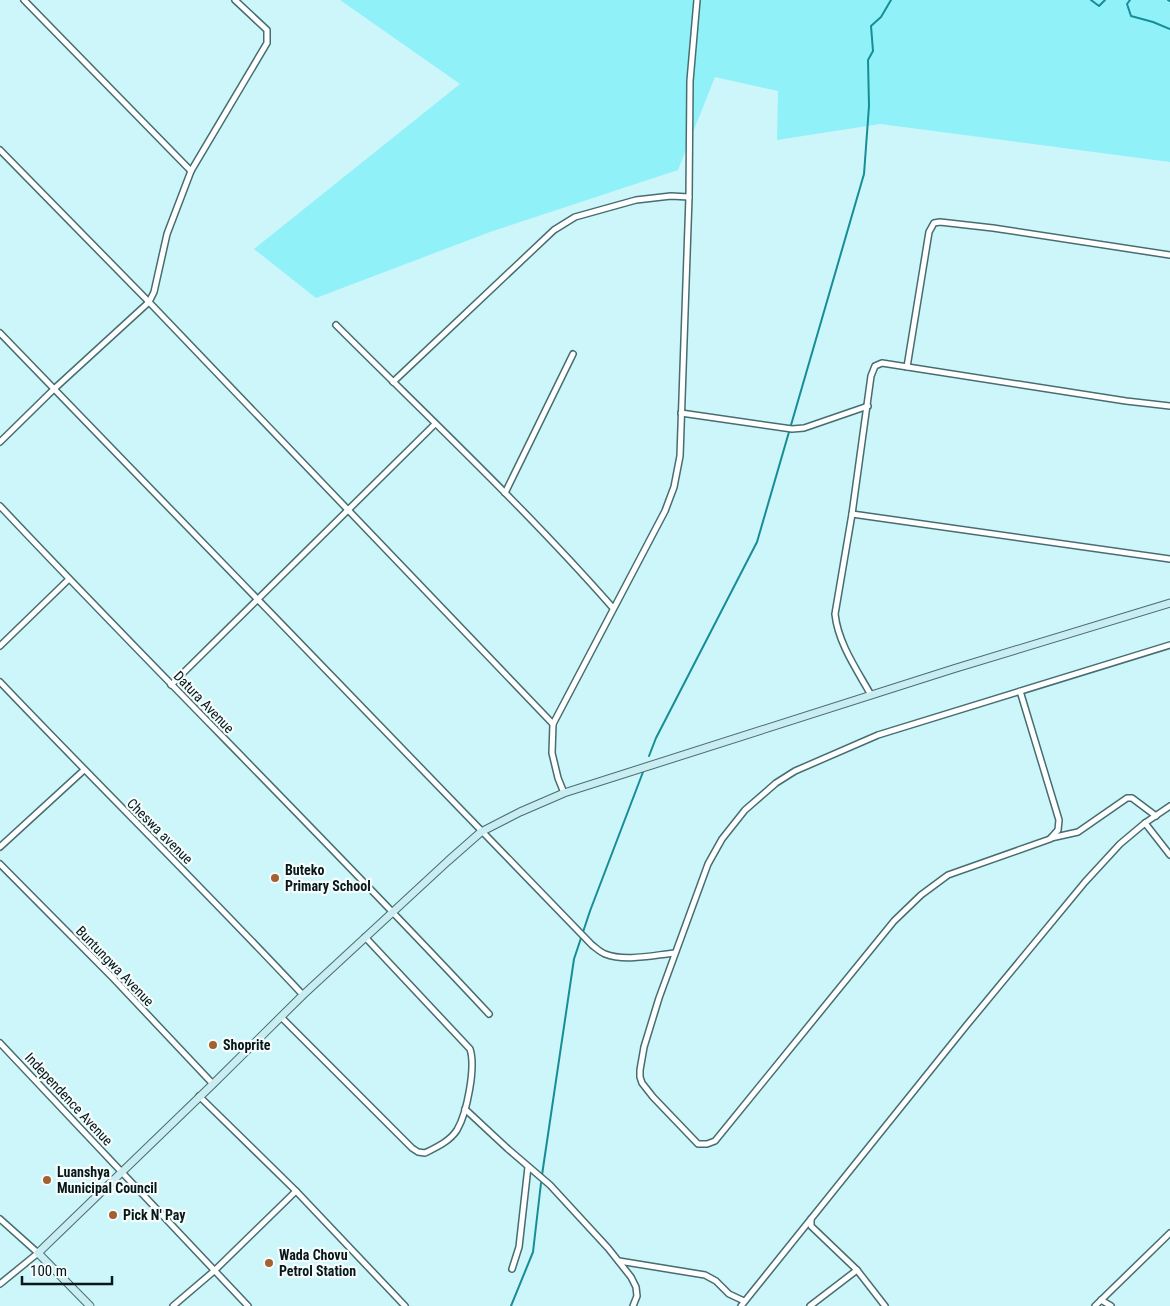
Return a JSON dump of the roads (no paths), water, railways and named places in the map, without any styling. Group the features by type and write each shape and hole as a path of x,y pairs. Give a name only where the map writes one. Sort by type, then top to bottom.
{"main road":[{"path":"90,1306 38,1254 303,995 481,832 520,812 564,793 871,695 1170,603"}],"street":[{"path":"0,442 54,389 150,302 167,234 191,171 267,43 267,30 235,0"},
{"path":"564,793 552,754 553,724 665,511 674,486 680,456 689,198 690,81 697,0"},
{"path":"27,1 191,171"},
{"path":"0,150 150,302 553,724"},
{"path":"393,382 554,230 575,217 636,200 672,196 689,198"},
{"path":"907,367 929,232 934,223 940,222 993,228 1170,255"},
{"path":"336,325 505,493 579,569 613,608"},
{"path":"0,333 585,938 601,952 610,956 626,957 675,953"},
{"path":"505,493 573,354"},
{"path":"871,695 840,638 835,614 868,406 870,376 875,366 882,363 1126,401 1170,406"},
{"path":"681,414 792,429 804,428 868,406"},
{"path":"171,685 435,424"},
{"name":"Datura Avenue","path":"0,506 171,685 394,911 489,1014"},
{"path":"852,514 1170,559"},
{"path":"0,646 68,579"},
{"path":"1156,816 1132,798 1127,798 1078,832 1050,839 948,875 921,895 894,921 715,1141 707,1144 698,1144 653,1097 640,1077 644,1047 699,886 714,852 745,810 776,783 803,767 878,734 1170,645"},
{"name":"Cheswa avenue","path":"0,682 303,995"},
{"path":"1020,691 1059,820 1058,830 1050,839"},
{"path":"0,847 84,770"},
{"path":"618,1261 705,1275 716,1281 743,1304 966,1026 1085,882 1120,844 1145,823 1170,806"},
{"path":"1145,823 1170,855"},
{"name":"Buntungwa Avenue","path":"0,864 114,979 214,1084"},
{"path":"281,1017 402,1140 418,1152 425,1154 446,1141 458,1128 465,1109 472,1067 470,1049 365,937"},
{"name":"Independence Avenue","path":"1,1046 122,1171 248,1306"},
{"path":"199,1096 296,1191 405,1306"},
{"path":"465,1109 550,1185 602,1242 631,1277 636,1287 637,1296 633,1306"},
{"path":"512,1269 519,1247 528,1167"},
{"path":"173,1306 214,1271 296,1191"},
{"path":"0,1219 38,1254 0,1284"},
{"path":"811,1219 811,1226 857,1270 885,1306"},
{"path":"1095,1306 1170,1233"},
{"path":"810,1306 857,1270"},
{"path":"1101,1300 1111,1306"}],"waterway":[{"path":"649,756 656,738 757,542 864,174 869,106 868,60 873,51 871,26 881,17 891,0"},
{"path":"1091,0 1099,6 1105,0"},
{"path":"1130,0 1127,4 1131,16 1170,29"},
{"path":"542,1175 574,959 590,911 643,772"},
{"path":"511,1306 533,1252 541,1183"}],"place":[{"name":"Buteko Primary School","path":"275,878"},
{"name":"Shoprite","path":"213,1045"},
{"name":"Luanshya Municipal Council","path":"47,1180"},
{"name":"Pick N' Pay","path":"113,1215"},
{"name":"Wada Chovu Petrol Station","path":"269,1263"}]}
